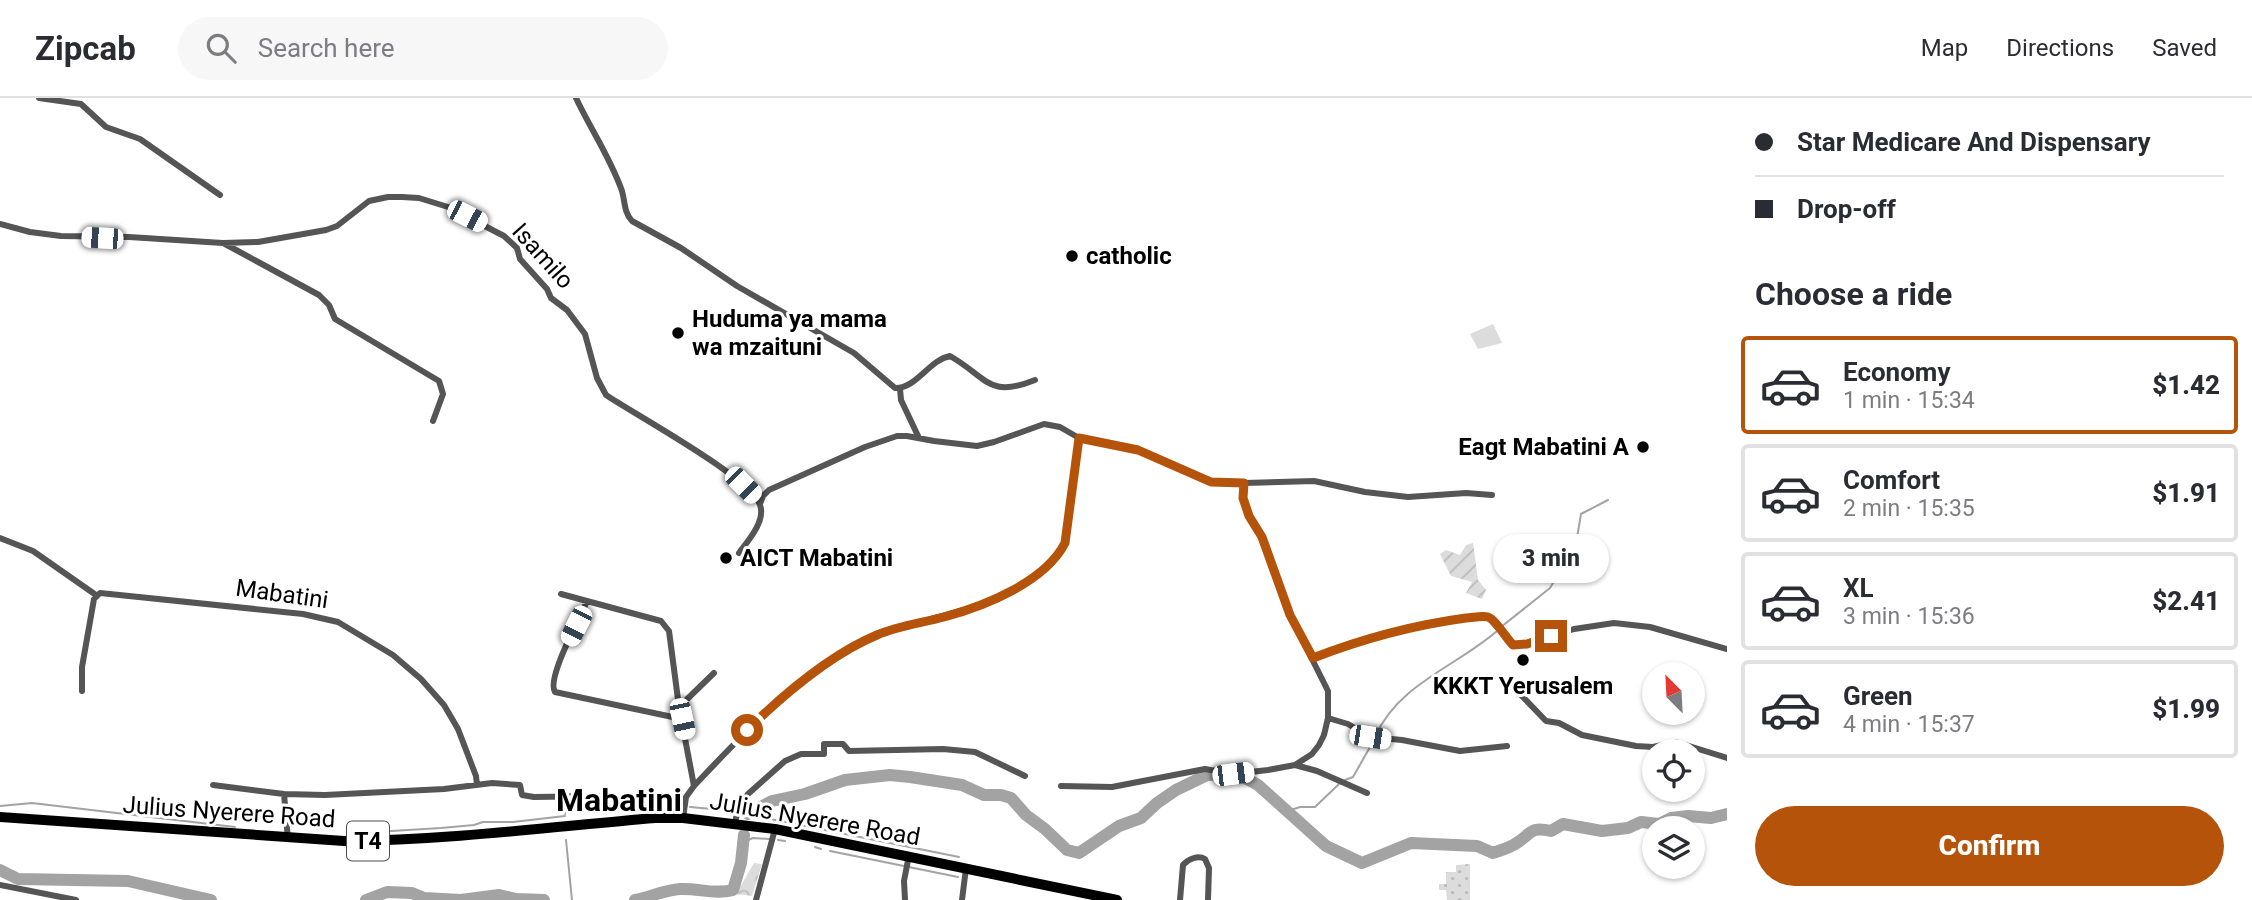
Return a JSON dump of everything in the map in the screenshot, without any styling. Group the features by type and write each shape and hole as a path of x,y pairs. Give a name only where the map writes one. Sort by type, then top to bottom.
{"highway":[{"name":"Julius Nyerere Road","path":"0,817 288,839 395,841 655,818 736,815 775,829 907,863 966,868 1077,896 1117,900"}],"street":[{"path":"39,98 81,104 106,127 140,139 220,195"},
{"path":"576,98 613,166 624,195 626,214 632,221 681,248 737,286 854,353 891,385 900,389"},
{"name":"Isamilo","path":"0,224 61,236 258,242 337,226 376,198 419,198 448,207 504,236 517,248 520,259 547,289 551,298 568,310 585,334 597,378 606,395 729,473 761,504"},
{"path":"223,243 319,295 328,304 335,319 439,381 443,394 433,421"},
{"path":"900,389 940,359 950,356 994,387 1001,389 1014,388 1035,380"},
{"path":"900,389 901,400 919,438"},
{"path":"739,553 758,524 763,496 769,490 865,447 897,436 987,445 1044,424 1060,427 1079,438 1138,450 1211,482 1314,481 1397,496 1466,493 1492,495"},
{"path":"683,818 686,797 694,786 771,706 796,685 876,635 986,603 1034,578 1046,568 1059,555 1065,543 1079,438"},
{"path":"1244,483 1243,498 1249,516 1262,537 1290,615 1328,691 1328,718 1324,735 1312,754 1295,765"},
{"path":"0,538 33,551 96,595 82,667 82,691"},
{"name":"Mabatini","path":"96,595 103,593 279,611 338,622 393,655 421,679 444,705 458,729 477,785"},
{"path":"561,594 661,621 666,625 671,639 679,707 694,786"},
{"path":"587,601 558,667 552,689 610,705 682,719"},
{"path":"1313,658 1340,647 1406,630 1487,616 1513,645 1527,644 1574,629 1614,622 1650,627 1727,649"},
{"path":"679,707 715,673"},
{"path":"1518,693 1546,721 1559,723 1582,735 1636,746 1653,747 1669,742 1680,743 1727,758"},
{"path":"1328,718 1348,724 1370,737 1460,751 1507,746"},
{"path":"736,815 748,794 785,761 801,754 824,754 824,744 843,744 849,751 943,749 975,752 1025,776"},
{"path":"1061,786 1112,786 1205,769 1233,774 1295,765 1317,771 1367,793"},
{"path":"213,785 284,793 384,794 500,783 520,785 522,795 534,797 600,796 617,799"},
{"path":"284,793 288,839"},
{"path":"756,900 775,829"},
{"path":"1180,900 1183,865 1199,858 1205,859 1208,865 1208,900"},
{"path":"905,900 907,863"},
{"path":"962,900 966,868"},
{"path":"0,885 76,900"}],"green space":[{"path":"1493,324 1502,343 1478,349 1470,334"},
{"path":"1473,543 1478,580 1486,590 1482,599 1466,593 1472,582 1451,576 1440,554 1446,550 1460,555 1466,545"},
{"path":"754,863 762,864 752,896 736,894"},
{"path":"1470,864 1470,900 1447,900 1446,890 1439,890 1439,884 1446,884 1446,872 1456,872 1456,865"}],"waterway":[{"path":"1501,627 1550,588 1576,544 1581,514 1608,500"},
{"path":"1376,735 1386,717 1414,689 1497,631"},
{"path":"1345,780 1353,777 1374,740"},
{"path":"748,814 772,801 805,794 845,780 890,775 910,777 962,785 984,795 1011,798 1026,815 1067,850 1079,853 1119,826 1141,818 1176,790 1207,775 1238,774 1258,785 1326,846 1362,863 1411,843 1477,846 1493,853 1513,845 1534,830 1551,831 1563,824 1602,831 1628,828 1641,822 1659,824 1671,818 1711,818 1727,814"},
{"path":"1285,812 1300,807 1315,807 1340,783"},
{"path":"565,814 566,804 606,801"},
{"path":"612,802 618,806 651,803 679,807"},
{"path":"0,806 32,803 235,827"},
{"path":"690,807 734,811"},
{"path":"739,811 750,812"},
{"path":"753,811 761,817 959,857"},
{"path":"375,832 565,816"},
{"path":"635,900 680,889 720,892 733,890 741,863 744,835"},
{"path":"743,842 753,838 769,839"},
{"path":"566,840 572,900"},
{"path":"778,840 785,841"},
{"path":"815,847 821,849"},
{"path":"830,851 958,877"},
{"path":"0,870 18,879 128,881 211,900"},
{"path":"366,900 387,892 461,900 499,895 544,900"}],"place":[{"name":"catholic","path":"1072,256"},
{"name":"Huduma ya mama wa mzaituni","path":"678,333"},
{"name":"Eagt Mabatini A","path":"1643,447"},
{"name":"AICT Mabatini","path":"726,558"},
{"name":"KKKT Yerusalem","path":"1523,660"}],"district":[{"name":"Mabatini","path":"619,800"}],"route":[{"path":"747,730 796,685 876,635 986,603 1034,578 1046,568 1059,555 1065,543 1079,438 1138,450 1211,482 1244,483 1242,492 1249,516 1262,537 1290,615 1313,658 1340,647 1385,635 1476,617 1487,616 1513,645 1527,644 1551,636"}]}
